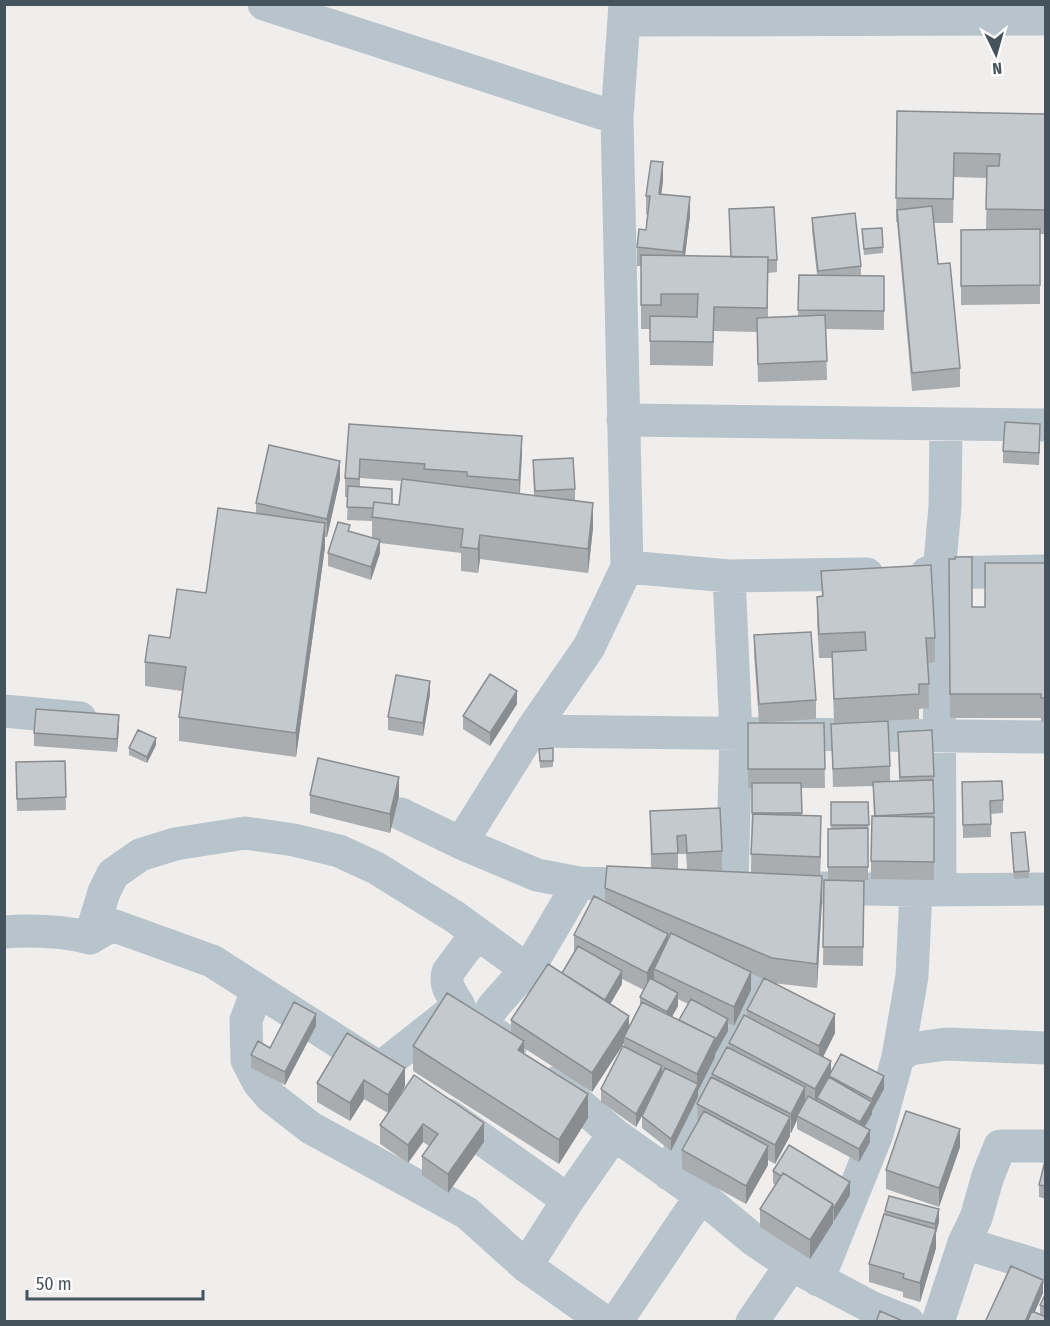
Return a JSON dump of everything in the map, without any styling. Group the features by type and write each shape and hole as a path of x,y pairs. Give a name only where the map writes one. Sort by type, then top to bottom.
{"street":[{"path":"264,4 617,118"},
{"path":"461,843 531,731 589,647 627,567 617,118 625,12 1046,19"},
{"path":"623,420 1046,425"},
{"path":"752,1322 805,1273 877,1134 898,1057 928,890 940,736 939,573 945,507 946,424"},
{"path":"627,567 729,576 1046,571"},
{"path":"729,576 736,734 732,886"},
{"path":"4,711 93,719"},
{"path":"531,731 1046,737"},
{"path":"401,814 574,892 601,915"},
{"path":"90,938 104,892 113,874 141,855 175,844 244,833 294,840 339,851 376,868 454,917 526,969"},
{"path":"574,892 685,885 928,890 1046,889"},
{"path":"380,1068 470,1016 494,1007 526,969 574,892"},
{"path":"4,932 60,933 90,938 112,925 212,961 380,1068 568,1200"},
{"path":"477,933 448,972 447,977 449,991 470,1016 509,1043 614,1134 701,1196 754,1240 870,1315 908,1322"},
{"path":"669,1174 761,986 687,953"},
{"path":"257,991 246,1020 247,1060 259,1083 271,1097 311,1128 467,1213 526,1266 605,1322"},
{"path":"898,1057 910,1049 946,1044 1046,1048"},
{"path":"526,1266 614,1134"},
{"path":"938,1322 1000,1146 1046,1146"},
{"path":"616,1322 701,1196"},
{"path":"964,1243 1046,1268"}],"building":[{"path":"897,111 1046,114 1046,210 986,209 987,166 999,166 1000,154 954,153 953,199 896,198"},
{"path":"651,161 663,162 659,194 690,197 683,252 637,247 639,229 646,230 650,196 646,196"},
{"path":"932,206 938,264 950,263 960,368 912,373 897,210"},
{"path":"774,207 777,260 768,260 768,257 731,257 729,209"},
{"path":"855,213 861,266 818,271 812,218"},
{"path":"882,228 883,247 864,249 862,229"},
{"path":"1040,229 1040,285 961,286 961,230"},
{"path":"641,255 768,257 767,308 714,307 713,342 650,341 650,316 697,317 698,294 661,294 661,305 641,305"},
{"path":"799,275 884,276 884,311 798,310"},
{"path":"825,315 827,361 758,364 757,318"},
{"path":"1005,422 1040,424 1039,453 1003,451"},
{"path":"349,424 522,436 519,480 467,476 467,472 424,469 425,464 360,459 359,479 345,478"},
{"path":"269,445 340,461 327,519 256,503"},
{"path":"573,458 575,489 535,491 533,460"},
{"path":"402,479 593,503 588,549 480,535 478,549 461,547 463,529 372,517 374,502 399,505"},
{"path":"348,486 392,489 392,504 374,502 373,508 347,507"},
{"path":"218,508 325,523 296,733 179,717 186,667 145,662 149,635 170,638 177,589 206,593"},
{"path":"338,522 350,525 348,531 380,540 371,567 328,553"},
{"path":"955,557 972,557 972,607 985,607 985,563 1046,563 1046,698 1041,698 1041,694 950,694 949,559 955,559"},
{"path":"931,565 935,638 926,638 929,684 919,684 919,694 834,699 832,652 866,650 865,632 819,634 817,597 823,596 821,571"},
{"path":"811,632 816,700 759,704 754,635"},
{"path":"490,674 517,691 490,733 463,716"},
{"path":"396,675 430,681 423,723 388,717"},
{"path":"36,709 119,715 117,739 34,733"},
{"path":"888,721 890,766 833,769 831,724"},
{"path":"748,723 824,723 825,769 748,769"},
{"path":"138,730 156,738 147,757 129,748"},
{"path":"932,730 934,776 900,777 898,732"},
{"path":"553,748 553,761 540,761 539,749"},
{"path":"318,758 399,777 390,814 310,795"},
{"path":"65,761 66,797 17,799 16,762"},
{"path":"933,780 934,813 875,816 873,782"},
{"path":"1002,781 1003,800 990,801 991,824 963,825 962,782"},
{"path":"752,783 801,783 802,813 752,813"},
{"path":"831,802 868,802 869,825 831,825"},
{"path":"720,808 722,851 687,853 686,835 677,836 678,853 652,854 650,811"},
{"path":"753,814 821,816 820,857 751,854"},
{"path":"872,816 934,817 934,862 871,861"},
{"path":"868,828 868,867 828,867 828,829"},
{"path":"1025,832 1029,871 1014,872 1011,833"},
{"path":"607,866 822,876 817,964 772,958 605,888"},
{"path":"824,880 864,881 863,947 823,947"},
{"path":"594,896 668,934 647,973 574,935"},
{"path":"671,933 751,972 734,1007 654,969"},
{"path":"578,946 622,971 605,1000 562,973"},
{"path":"548,964 629,1016 592,1073 511,1020"},
{"path":"650,978 678,993 667,1012 640,997"},
{"path":"764,978 835,1014 819,1046 747,1010"},
{"path":"447,993 524,1041 518,1050 588,1094 559,1140 413,1046"},
{"path":"691,999 728,1019 715,1041 715,1038 679,1020"},
{"path":"294,1002 316,1014 285,1072 251,1055 258,1041 270,1048"},
{"path":"642,1002 715,1038 697,1074 624,1037"},
{"path":"744,1015 831,1061 815,1089 729,1043"},
{"path":"347,1033 405,1068 388,1095 364,1080 350,1103 317,1083"},
{"path":"623,1046 662,1066 636,1114 601,1089"},
{"path":"727,1047 805,1087 791,1114 712,1074"},
{"path":"841,1054 884,1076 872,1099 829,1076"},
{"path":"665,1068 698,1084 671,1139 642,1116"},
{"path":"414,1075 484,1123 448,1174 422,1156 438,1134 423,1124 408,1145 380,1125"},
{"path":"711,1077 790,1117 775,1145 697,1104"},
{"path":"829,1077 872,1102 860,1122 817,1098"},
{"path":"808,1096 870,1130 859,1149 797,1116"},
{"path":"704,1111 768,1146 746,1186 682,1150"},
{"path":"906,1111 960,1129 939,1188 886,1170"},
{"path":"789,1145 850,1182 834,1208 833,1204 783,1173 781,1176 773,1171"},
{"path":"1046,1157 1046,1186 1039,1185"},
{"path":"783,1173 833,1204 810,1240 760,1209"},
{"path":"889,1196 939,1209 935,1224 885,1211"},
{"path":"884,1214 936,1229 920,1283 903,1278 904,1274 869,1264"},
{"path":"1011,1266 1043,1280 1025,1322 985,1322"},
{"path":"1046,1293 1046,1307 1040,1305"},
{"path":"880,1311 905,1322 876,1322"},
{"path":"1032,1311 1046,1317 1046,1322 1027,1322"}]}
